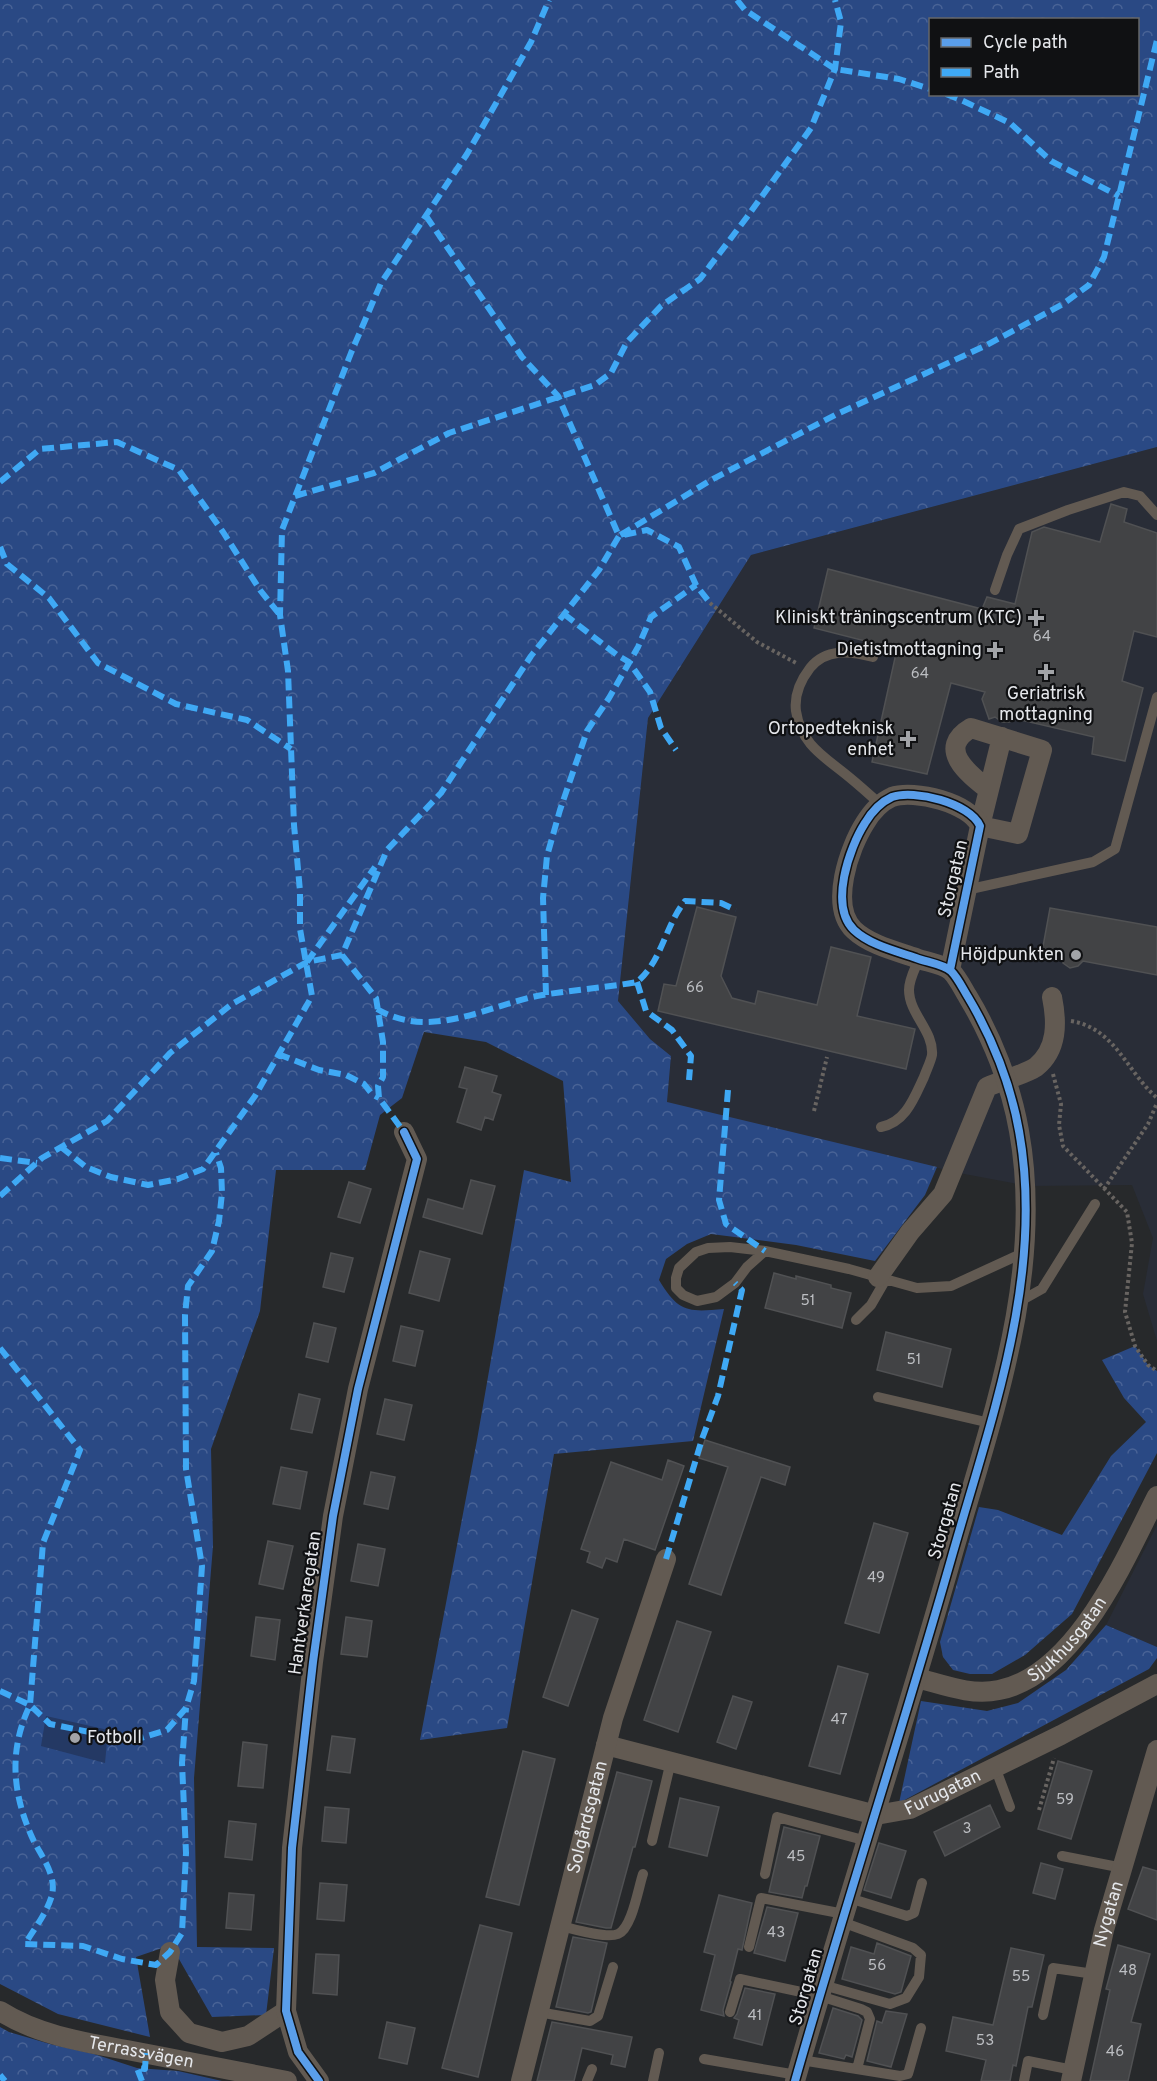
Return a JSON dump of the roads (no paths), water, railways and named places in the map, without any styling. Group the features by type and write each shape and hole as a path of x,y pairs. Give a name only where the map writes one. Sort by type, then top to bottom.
{"street":[{"name":"Storgatan","path":"980,826 1018,834 1042,750 971,728 963,732 955,751 961,765 989,790"},
{"name":"Storgatan","path":"950,970 980,826 1002,737"},
{"name":"Storgatan","path":"798,2072 917,1678 990,1423 1008,1356 1027,1222 1023,1157 1018,1126 1005,1079 986,1028 950,970 867,940 851,928 843,907 844,881 861,829 870,815 896,796 911,794 964,808 978,820 980,826"},
{"path":"882,1278 910,1232 943,1194 987,1087 1035,1068 1047,1055 1054,1040 1057,1019 1052,997"},
{"name":"Hantverkaregatan","path":"319,2081 298,2052 286,2011 292,1848 314,1651 333,1516 358,1389 417,1159 404,1132"},
{"name":"Sjukhusgatan","path":"917,1678 955,1688 985,1692 1016,1685 1043,1668 1084,1628 1121,1565 1157,1496"},
{"name":"Solgårdsgatan","path":"521,2081 613,1718 666,1559"},
{"name":"Furugatan","path":"606,1745 876,1815 910,1809 1062,1735 1157,1684"},
{"name":"Nygatan","path":"1072,2075 1104,1930 1157,1750"},
{"path":"170,1952 165,1980 171,2012 189,2033 222,2042 248,2036 286,2011"},
{"name":"Terrassvägen","path":"0,2011 15,2020 49,2033 287,2081"}],"lane":[{"path":"995,590 1019,529 1124,492 1140,496 1157,515"},
{"path":"873,657 841,652 828,654 816,661 805,675 798,689 795,703 798,725 814,748 881,805"},
{"path":"966,890 1093,862 1115,849 1157,698"},
{"path":"881,1127 892,1125 910,1105 932,1055 928,1036 912,1006 909,991 910,979 919,959"},
{"path":"1017,1303 1041,1289 1095,1204"},
{"path":"765,1251 747,1267 735,1283 716,1297 697,1301 683,1295 676,1288 679,1268 696,1252 708,1248 765,1251 917,1288 951,1286 1023,1253"},
{"path":"856,1320 871,1305 882,1278"},
{"path":"878,1397 990,1423"},
{"path":"652,1841 671,1761"},
{"path":"994,1767 1010,1807"},
{"path":"765,1874 777,1817 867,1840"},
{"path":"1062,1856 1123,1868"},
{"path":"561,1926 607,1935 617,1934 627,1927 643,1874"},
{"path":"749,1947 761,1898 845,1911 907,1916 914,1913 922,1882"},
{"path":"730,2012 740,1979 890,2004 906,1998 919,1977 921,1955 913,1948 845,1911"},
{"path":"538,2013 590,2021 598,2016 613,1967"},
{"path":"1043,2015 1053,1968 1095,1974"},
{"path":"821,1991 867,2012 870,2019 857,2069"},
{"path":"705,2059 798,2072 857,2069 900,2076 908,2074 921,2028"},
{"path":"653,2081 658,2053"},
{"path":"1024,2081 1028,2061 1072,2075"},
{"path":"587,2081 592,2068"}],"place":[{"name":"Kliniskt träningscentrum (KTC)","path":"1036,618"},
{"name":"Dietistmottagning","path":"995,650"},
{"name":"Geriatrisk mottagning","path":"1046,672"},
{"name":"Ortopedteknisk enhet","path":"908,739"},
{"name":"Höjdpunkten","path":"1076,955"},
{"name":"Fotboll","path":"75,1738"}]}
